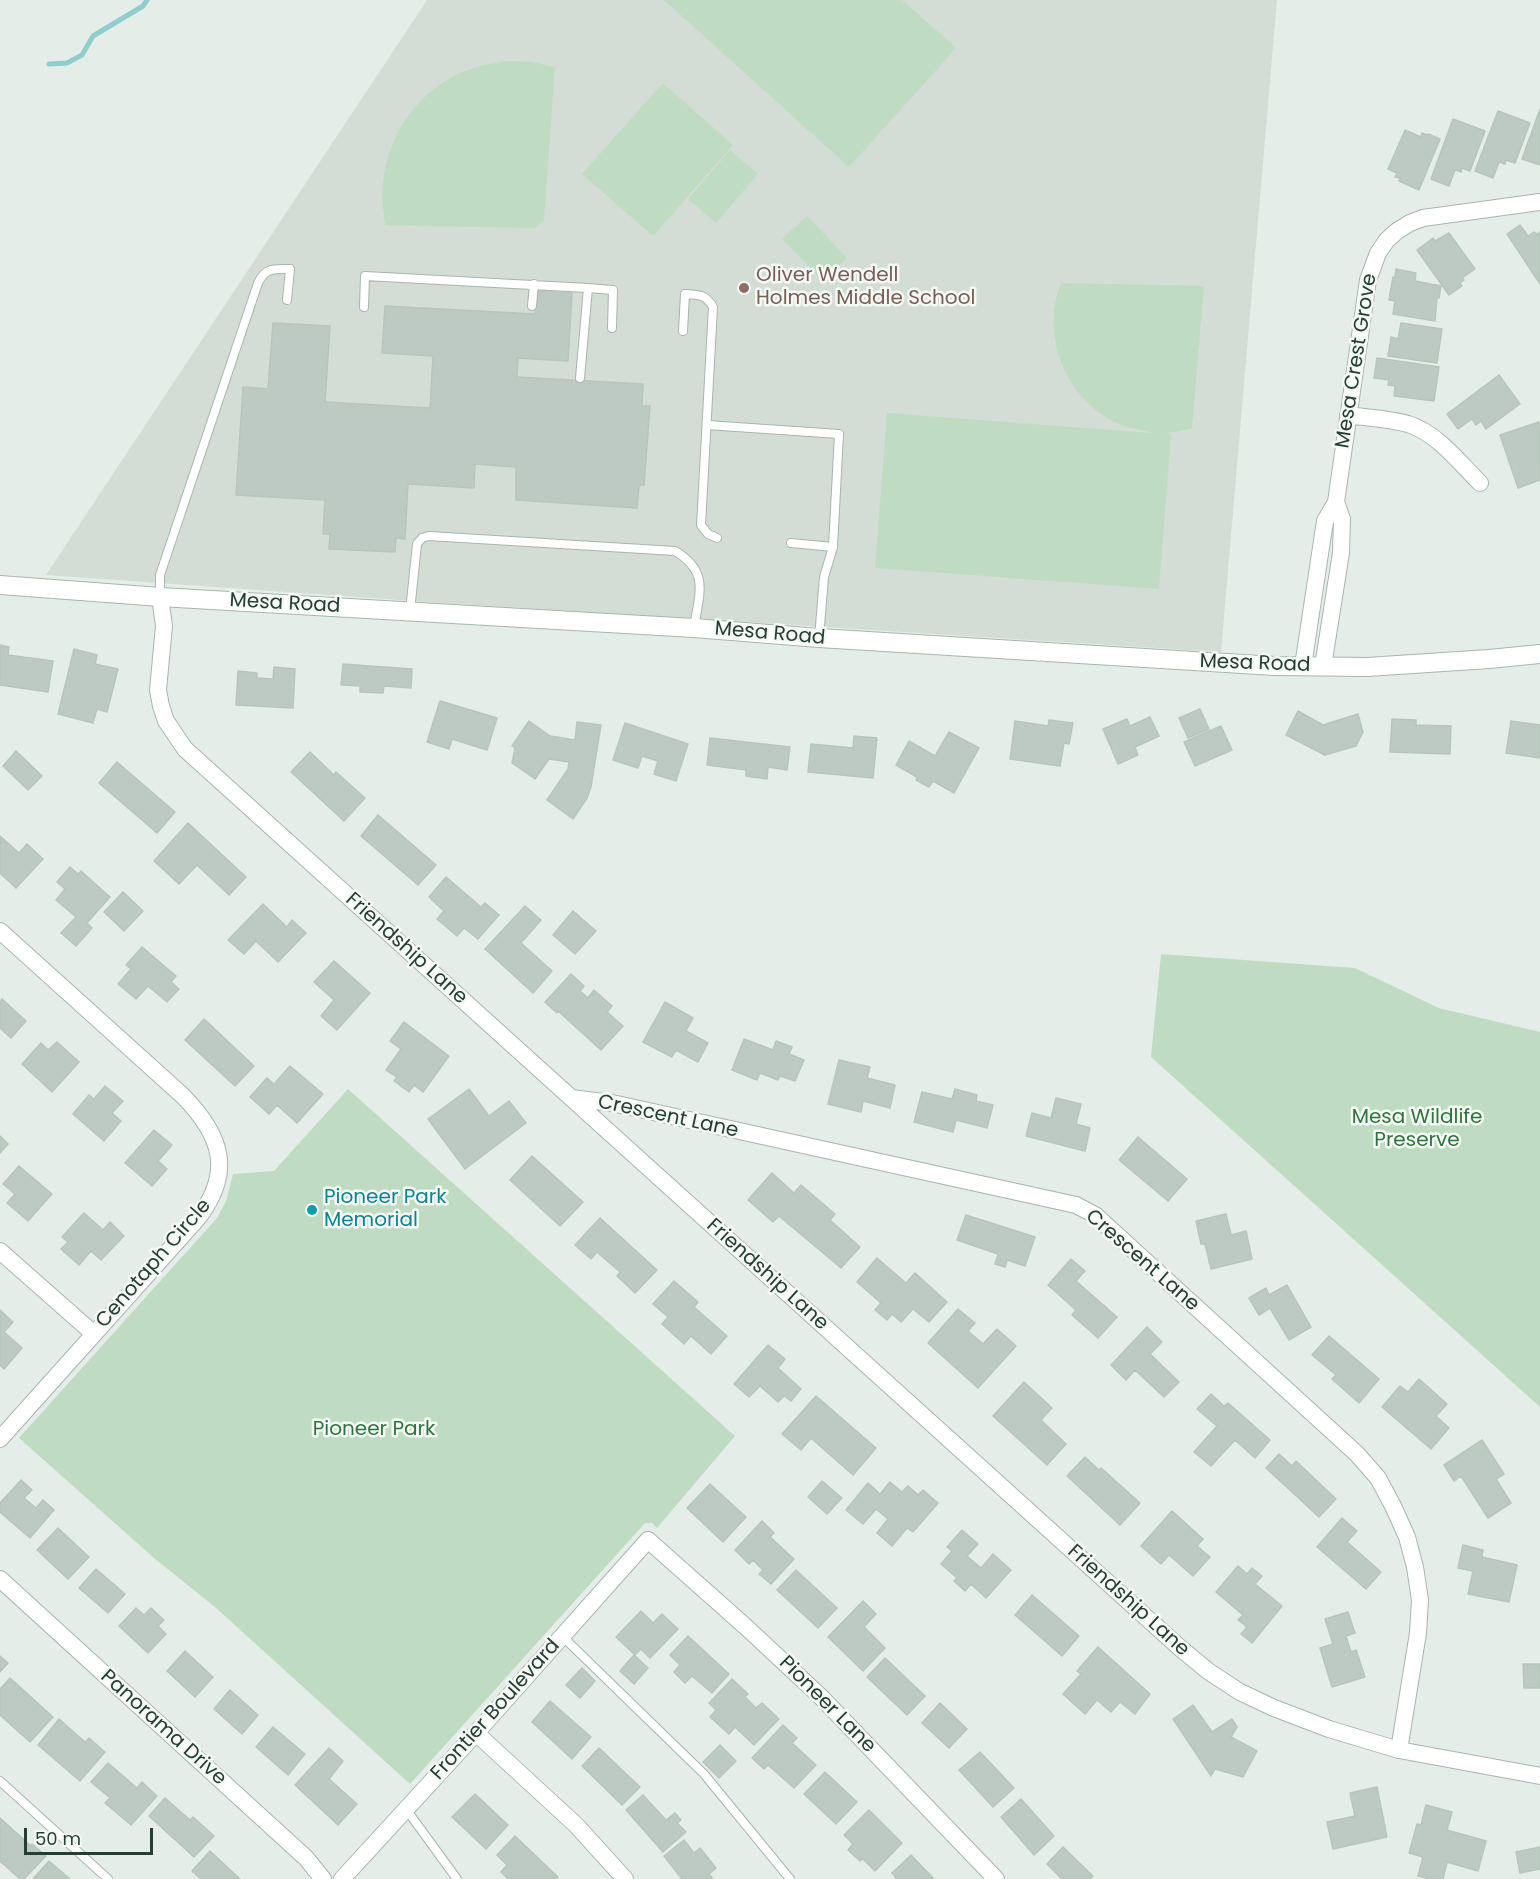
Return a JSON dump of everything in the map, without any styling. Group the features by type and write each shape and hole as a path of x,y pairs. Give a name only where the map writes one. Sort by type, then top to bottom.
{"main road":[{"name":"Mesa Road","path":"0,585 160,597 694,628 819,638 1303,666 1367,667 1540,654"}],"street":[{"name":"Mesa Crest Grove","path":"1303,666 1325,521 1336,502 1368,280 1378,253 1396,231 1423,218 1540,202"},
{"path":"1348,415 1409,424 1425,432 1439,442 1480,483"},
{"name":"Mesa Crest Grove","path":"1323,666 1341,553 1342,519 1336,502"},
{"path":"1315,595 1334,598"},
{"name":"Friendship Lane","path":"160,597 164,626 159,698 166,721 185,749 1170,1639 1208,1671 1239,1692 1329,1729 1399,1750 1540,1776"},
{"name":"Cenotaph Circle","path":"0,931 201,1114 217,1146 220,1165 217,1184 210,1202 198,1218 0,1439"},
{"name":"Crescent Lane","path":"571,1098 612,1103 1076,1205 1095,1215 1358,1454 1378,1478 1394,1506 1407,1537 1420,1600 1419,1633 1399,1750"},
{"path":"0,1251 94,1334"},
{"name":"Frontier Boulevard","path":"342,1879 648,1540"},
{"name":"Pioneer Lane","path":"648,1540 821,1697 996,1879"},
{"name":"Panorama Drive","path":"0,1579 306,1858 323,1879"},
{"path":"476,1733 576,1825 625,1879"}],"lane":[{"path":"160,597 160,575 262,274 272,269 290,268 287,300"},
{"path":"364,307 365,276 613,290 612,328"},
{"path":"532,306 534,284"},
{"path":"580,378 588,288"},
{"path":"683,331 685,294 704,296 713,307 701,525 708,534 717,538"},
{"path":"707,425 839,434 833,547 824,577 819,638"},
{"path":"410,612 417,544 422,538 429,536 675,551 694,566 699,576 694,628"},
{"path":"791,543 833,547"},
{"path":"562,1636 704,1774 790,1879"},
{"path":"0,1781 108,1879"},
{"path":"406,1809 457,1879"}],"shaded area":[{"name":"Oliver Wendell Holmes Middle School","path":"427,0 1277,0 1221,652 427,602 46,575"}],"green space":[{"path":"664,0 902,0 956,48 849,167"},
{"path":"511,61 532,62 555,67 544,220 534,228 385,225 382,193 389,155 396,137 418,104 431,91 465,71 484,65"},
{"path":"663,83 733,145 653,236 582,174"},
{"path":"730,150 758,174 716,223 688,199"},
{"path":"807,216 847,258 823,281 782,239"},
{"path":"1061,283 1204,286 1192,428 1166,433 1171,434 1159,589 875,568 887,413 1153,433 1130,428 1103,415 1087,402 1073,385 1056,346 1055,304"},
{"name":"Mesa Wildlife Preserve","path":"1161,954 1355,968 1439,1008 1540,1032 1540,1407 1151,1057"},
{"name":"Pioneer Park","path":"348,1089 735,1436 657,1528 652,1523 645,1523 410,1784 215,1607 154,1558 19,1438 217,1218 226,1201 233,1174 274,1171"}],"building":[{"path":"1540,109 1540,165 1522,159"},
{"path":"1498,111 1530,123 1515,163 1506,160 1505,164 1499,162 1493,178 1475,171"},
{"path":"1453,119 1485,131 1470,171 1462,168 1461,172 1455,170 1449,186 1431,179"},
{"path":"1405,130 1421,137 1422,133 1440,139 1419,190 1399,181 1400,178 1395,177 1397,173 1388,169"},
{"path":"1520,225 1528,236 1534,232 1537,234 1540,232 1540,284 1507,234"},
{"path":"1449,233 1475,269 1462,278 1464,280 1460,283 1462,286 1449,295 1417,250 1433,238 1435,241"},
{"path":"1396,269 1416,273 1415,281 1441,286 1439,298 1437,297 1435,321 1393,314 1395,301 1389,300"},
{"path":"536,291 572,293 568,361 518,358 517,377 643,384 642,406 650,406 644,485 639,485 637,508 516,500 516,467 475,464 474,488 408,484 405,539 396,538 395,552 329,549 330,534 323,534 325,500 236,495 243,387 268,389 273,323 330,326 325,402 430,408 433,356 382,353 385,306 535,314"},
{"path":"1401,323 1442,329 1437,363 1388,356 1391,337 1398,339"},
{"path":"1377,358 1439,367 1434,401 1394,396 1395,386 1388,385 1389,380 1374,378"},
{"path":"1499,375 1520,404 1486,429 1481,421 1476,425 1472,419 1458,429 1447,414"},
{"path":"1539,422 1540,480 1518,488 1500,435"},
{"path":"0,645 9,647 8,655 53,661 48,692 0,685"},
{"path":"74,649 97,655 95,664 118,669 107,712 97,709 93,723 58,714"},
{"path":"343,664 412,669 411,688 384,686 383,693 360,692 360,686 341,685"},
{"path":"274,667 295,669 293,708 236,705 238,671 257,673 257,678 273,679"},
{"path":"440,701 497,718 487,750 452,739 449,749 427,742"},
{"path":"1200,709 1209,729 1188,738 1179,718"},
{"path":"1298,711 1323,725 1358,714 1363,732 1356,746 1325,755 1286,735"},
{"path":"1150,717 1159,736 1135,747 1138,755 1118,764 1103,729 1127,719 1130,726"},
{"path":"1392,719 1416,720 1416,725 1451,726 1450,754 1390,752"},
{"path":"1049,720 1073,723 1069,744 1064,743 1060,766 1010,759 1015,721 1048,726"},
{"path":"529,721 550,736 575,740 577,722 601,725 591,787 587,798 573,819 547,800 568,769 569,762 549,759 535,779 512,763 515,748 512,746"},
{"path":"1511,721 1540,725 1540,758 1506,753"},
{"path":"625,723 688,744 676,781 654,774 658,761 642,756 638,768 613,760"},
{"path":"1221,726 1232,750 1195,766 1184,742"},
{"path":"949,732 979,748 954,793 933,781 929,787 896,765 909,741 935,756"},
{"path":"854,736 877,738 873,778 808,772 811,744 853,748"},
{"path":"710,738 790,747 787,770 768,767 767,779 746,776 746,770 707,765"},
{"path":"16,751 42,776 28,790 3,766"},
{"path":"310,752 334,775 336,772 365,798 344,821 291,772"},
{"path":"117,762 175,812 157,833 99,783"},
{"path":"378,815 436,865 418,885 361,836"},
{"path":"188,823 246,877 229,895 197,865 179,884 154,861"},
{"path":"0,836 19,853 27,844 43,859 16,888 0,873"},
{"path":"70,867 78,874 81,871 110,897 87,923 92,928 76,946 61,933 76,917 56,900 65,889 57,882"},
{"path":"446,877 481,907 485,903 499,915 478,939 464,928 457,936 437,919 444,911 429,897"},
{"path":"123,892 143,911 124,931 104,912"},
{"path":"263,904 287,927 292,920 306,933 278,962 256,941 244,954 228,940"},
{"path":"525,906 541,920 521,943 552,971 533,993 485,949"},
{"path":"573,911 596,931 575,954 553,935"},
{"path":"142,947 176,976 171,982 179,989 167,1002 148,986 136,999 118,984 131,969 126,965"},
{"path":"334,961 370,993 337,1030 321,1016 334,1000 314,982"},
{"path":"571,974 584,986 580,991 588,998 594,990 612,1006 607,1012 623,1026 601,1050 545,1002"},
{"path":"2,999 26,1021 11,1038 0,1028"},
{"path":"665,1002 693,1018 686,1031 708,1043 698,1062 676,1050 672,1057 643,1042"},
{"path":"204,1019 254,1066 235,1086 185,1040"},
{"path":"404,1022 449,1056 423,1092 414,1085 409,1092 394,1081 397,1077 386,1070 401,1049 390,1041"},
{"path":"744,1039 773,1050 776,1041 792,1047 789,1054 804,1060 795,1081 780,1076 778,1080 760,1073 757,1080 732,1070"},
{"path":"57,1042 79,1062 52,1092 22,1064 41,1043 48,1050"},
{"path":"839,1060 870,1067 867,1078 895,1085 890,1108 863,1101 861,1112 828,1104"},
{"path":"290,1066 323,1094 297,1123 277,1105 269,1114 250,1097 267,1078 274,1084"},
{"path":"105,1086 123,1101 112,1113 121,1121 104,1141 73,1114 89,1095 94,1099"},
{"path":"469,1089 489,1116 509,1101 526,1123 465,1169 428,1119"},
{"path":"955,1089 977,1095 976,1101 993,1105 987,1128 956,1120 953,1132 914,1122 922,1092 952,1099"},
{"path":"1056,1098 1081,1104 1076,1124 1090,1128 1085,1151 1026,1136 1032,1113 1051,1118"},
{"path":"154,1130 172,1145 158,1161 167,1169 152,1186 125,1163"},
{"path":"0,1136 8,1144 0,1153"},
{"path":"1138,1137 1187,1179 1168,1201 1119,1160"},
{"path":"532,1156 583,1202 560,1226 510,1180"},
{"path":"19,1166 52,1194 28,1221 7,1203 15,1194 3,1184"},
{"path":"772,1173 794,1193 801,1185 835,1214 830,1220 860,1247 841,1268 779,1216 773,1222 748,1200"},
{"path":"84,1213 103,1230 110,1222 124,1236 101,1260 91,1251 79,1265 61,1249 68,1242 62,1237"},
{"path":"1226,1214 1231,1235 1246,1231 1252,1259 1211,1269 1205,1244 1201,1244 1196,1221"},
{"path":"966,1215 1035,1237 1025,1266 1007,1260 1005,1267 995,1264 998,1254 957,1240"},
{"path":"600,1218 657,1270 635,1293 617,1276 620,1272 597,1252 591,1259 575,1245"},
{"path":"877,1258 906,1283 915,1273 947,1302 929,1322 913,1309 901,1322 892,1314 887,1320 875,1310 881,1303 857,1282"},
{"path":"1071,1259 1085,1271 1076,1281 1117,1317 1098,1338 1072,1315 1076,1310 1048,1285"},
{"path":"674,1281 698,1302 694,1307 727,1336 711,1354 691,1336 684,1344 662,1324 668,1317 653,1304"},
{"path":"1287,1285 1311,1327 1289,1340 1270,1308 1259,1315 1249,1298 1266,1288 1269,1295"},
{"path":"958,1309 975,1323 968,1331 983,1344 997,1329 1016,1346 978,1388 928,1343"},
{"path":"0,1310 13,1322 4,1332 22,1348 4,1369 0,1365"},
{"path":"1147,1327 1162,1342 1150,1354 1179,1382 1164,1397 1135,1370 1126,1380 1111,1365"},
{"path":"1329,1336 1379,1379 1359,1403 1332,1379 1336,1375 1312,1355"},
{"path":"768,1345 785,1359 778,1368 801,1389 791,1401 784,1396 778,1402 760,1386 749,1397 734,1384"},
{"path":"1419,1379 1447,1404 1436,1416 1449,1428 1431,1449 1382,1407 1400,1386 1408,1392"},
{"path":"1024,1382 1052,1408 1041,1420 1066,1444 1047,1465 993,1416"},
{"path":"1211,1394 1224,1406 1228,1403 1270,1440 1255,1458 1235,1440 1211,1466 1194,1452 1217,1426 1197,1409"},
{"path":"816,1396 876,1448 853,1475 811,1438 801,1450 782,1434"},
{"path":"1482,1440 1504,1474 1496,1479 1511,1503 1488,1518 1461,1476 1454,1481 1444,1465"},
{"path":"1279,1454 1292,1466 1296,1461 1336,1499 1319,1517 1266,1468"},
{"path":"1085,1457 1099,1470 1101,1468 1140,1503 1120,1525 1067,1476"},
{"path":"21,1480 32,1490 24,1498 36,1508 43,1500 54,1510 30,1538 0,1512 0,1503"},
{"path":"822,1481 842,1498 827,1514 808,1497"},
{"path":"890,1482 902,1492 908,1486 918,1495 923,1490 938,1503 913,1532 907,1528 892,1546 877,1533 888,1519 876,1509 863,1524 846,1510 868,1483 880,1494"},
{"path":"710,1484 746,1517 723,1542 687,1508"},
{"path":"1172,1511 1203,1539 1197,1546 1210,1557 1193,1576 1169,1555 1161,1564 1141,1546"},
{"path":"1342,1518 1357,1531 1347,1542 1381,1572 1366,1589 1317,1547"},
{"path":"762,1521 774,1533 770,1537 794,1559 771,1584 759,1574 763,1570 753,1560 749,1564 735,1550"},
{"path":"58,1528 89,1557 68,1579 37,1550"},
{"path":"962,1530 978,1544 967,1556 981,1568 993,1554 1011,1570 986,1598 971,1584 965,1591 954,1581 957,1578 941,1564 952,1551 947,1547"},
{"path":"1463,1545 1483,1550 1482,1557 1517,1565 1509,1602 1468,1594 1473,1571 1458,1568"},
{"path":"1238,1566 1247,1574 1252,1568 1262,1576 1255,1584 1282,1606 1252,1643 1241,1634 1247,1627 1238,1620 1243,1615 1216,1592"},
{"path":"96,1569 125,1594 108,1613 79,1588"},
{"path":"796,1570 837,1608 818,1628 777,1590"},
{"path":"1032,1595 1079,1636 1062,1656 1015,1615"},
{"path":"863,1601 876,1614 864,1627 885,1648 863,1671 828,1637"},
{"path":"136,1608 144,1615 151,1608 164,1620 158,1626 166,1634 148,1653 119,1626"},
{"path":"641,1611 653,1623 662,1614 678,1629 650,1658 641,1649 635,1655 616,1637"},
{"path":"1348,1612 1355,1633 1346,1636 1351,1652 1356,1650 1365,1677 1332,1687 1320,1648 1333,1644 1325,1619"},
{"path":"688,1636 729,1674 712,1693 692,1676 685,1683 674,1672 680,1665 670,1655"},
{"path":"1098,1647 1150,1694 1135,1714 1120,1702 1111,1712 1097,1700 1085,1714 1063,1694 1081,1674 1077,1671"},
{"path":"185,1651 213,1677 195,1697 167,1671"},
{"path":"634,1655 648,1668 634,1684 620,1671"},
{"path":"0,1656 8,1663 0,1672"},
{"path":"885,1658 925,1696 907,1715 867,1677"},
{"path":"1523,1664 1540,1664 1540,1688 1524,1688"},
{"path":"582,1668 595,1681 580,1698 566,1685"},
{"path":"10,1678 53,1717 30,1742 0,1715 0,1689"},
{"path":"732,1679 748,1694 745,1697 756,1708 762,1703 779,1719 754,1745 735,1727 729,1734 710,1717 716,1710 709,1703"},
{"path":"230,1690 258,1715 242,1734 214,1709"},
{"path":"550,1701 591,1737 572,1759 532,1722"},
{"path":"940,1703 967,1729 949,1748 922,1723"},
{"path":"1193,1705 1212,1732 1232,1719 1237,1727 1231,1737 1257,1751 1243,1777 1215,1769 1211,1776 1173,1719"},
{"path":"59,1719 85,1742 89,1738 105,1752 80,1781 38,1745"},
{"path":"783,1725 797,1738 792,1743 816,1765 794,1788 768,1765 764,1769 752,1758"},
{"path":"273,1727 305,1754 288,1775 256,1747"},
{"path":"720,1745 736,1761 719,1778 703,1762"},
{"path":"329,1748 343,1761 329,1779 357,1804 338,1825 295,1785"},
{"path":"599,1748 640,1787 622,1805 582,1766"},
{"path":"980,1752 1014,1788 993,1807 959,1770"},
{"path":"108,1763 137,1788 142,1782 157,1796 131,1825 105,1803 110,1798 91,1782"},
{"path":"825,1772 857,1802 836,1824 804,1794"},
{"path":"1377,1787 1387,1837 1333,1849 1327,1822 1355,1816 1350,1793"},
{"path":"475,1794 508,1825 486,1849 452,1817"},
{"path":"643,1795 666,1820 675,1813 681,1820 677,1823 686,1832 663,1852 626,1810"},
{"path":"165,1798 190,1820 193,1817 214,1836 194,1857 149,1816"},
{"path":"1021,1799 1054,1836 1034,1855 1001,1817"},
{"path":"1426,1805 1452,1812 1447,1830 1486,1841 1478,1871 1447,1862 1443,1879 1418,1876 1423,1857 1409,1853 1417,1824 1421,1825"},
{"path":"869,1810 902,1843 875,1871 862,1858 860,1861 848,1850 853,1844 844,1835"},
{"path":"0,1818 31,1846 32,1844 46,1856 24,1879 20,1879 0,1861"},
{"path":"515,1836 558,1877 556,1879 508,1879 501,1872 507,1865 497,1855"},
{"path":"684,1840 694,1853 700,1848 716,1868 709,1874 713,1879 682,1879 664,1856"},
{"path":"1063,1847 1093,1876 1090,1879 1062,1879 1047,1864"},
{"path":"1540,1847 1540,1869 1520,1873 1516,1852"},
{"path":"210,1851 240,1879 201,1879 192,1871"},
{"path":"911,1855 934,1879 897,1879 892,1873"},
{"path":"49,1861 70,1879 33,1879"}],"waterway":[{"path":"49,64 67,63 82,55 93,36 143,6 147,0"}],"place":[{"name":"Oliver Wendell Holmes Middle School","path":"744,288"},
{"name":"Pioneer Park Memorial","path":"312,1210"}]}
